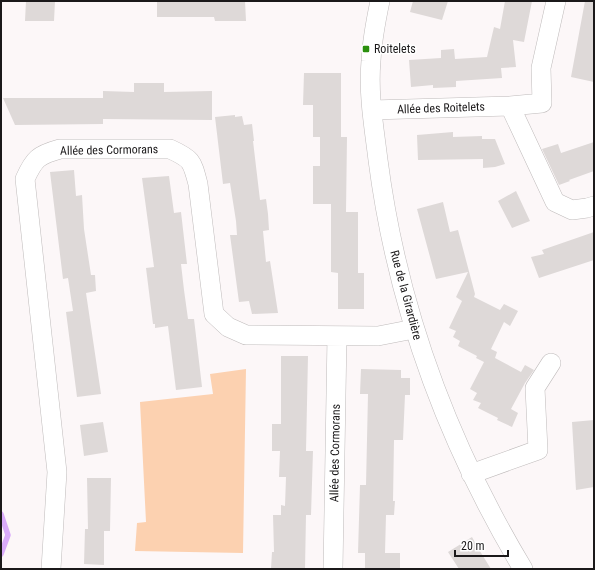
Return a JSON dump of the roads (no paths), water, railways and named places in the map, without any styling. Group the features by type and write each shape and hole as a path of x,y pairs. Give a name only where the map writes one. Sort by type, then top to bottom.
{"street":[{"name":"Rue de la Girardière","path":"380,1 370,61 372,110 384,201 394,251 414,329 428,373 471,474 500,531 523,569"},
{"name":"Allée des Roitelets","path":"372,110 510,106 542,103 541,68 556,1"},
{"path":"510,106 555,202 572,210 594,206"},
{"name":"Allée des Cormorans","path":"51,569 57,472 25,179 32,163 46,153 60,149 170,149 186,156 193,165 198,184 214,314 228,327 246,335 336,336 378,336 414,329"},
{"name":"Allée des Cormorans","path":"333,569 336,336"},
{"path":"471,474 538,450 535,388 551,363"}],"waterway":[{"path":"1,514 8,535 1,554"}],"place":[{"name":"Roitelets","path":"366,49"}]}
